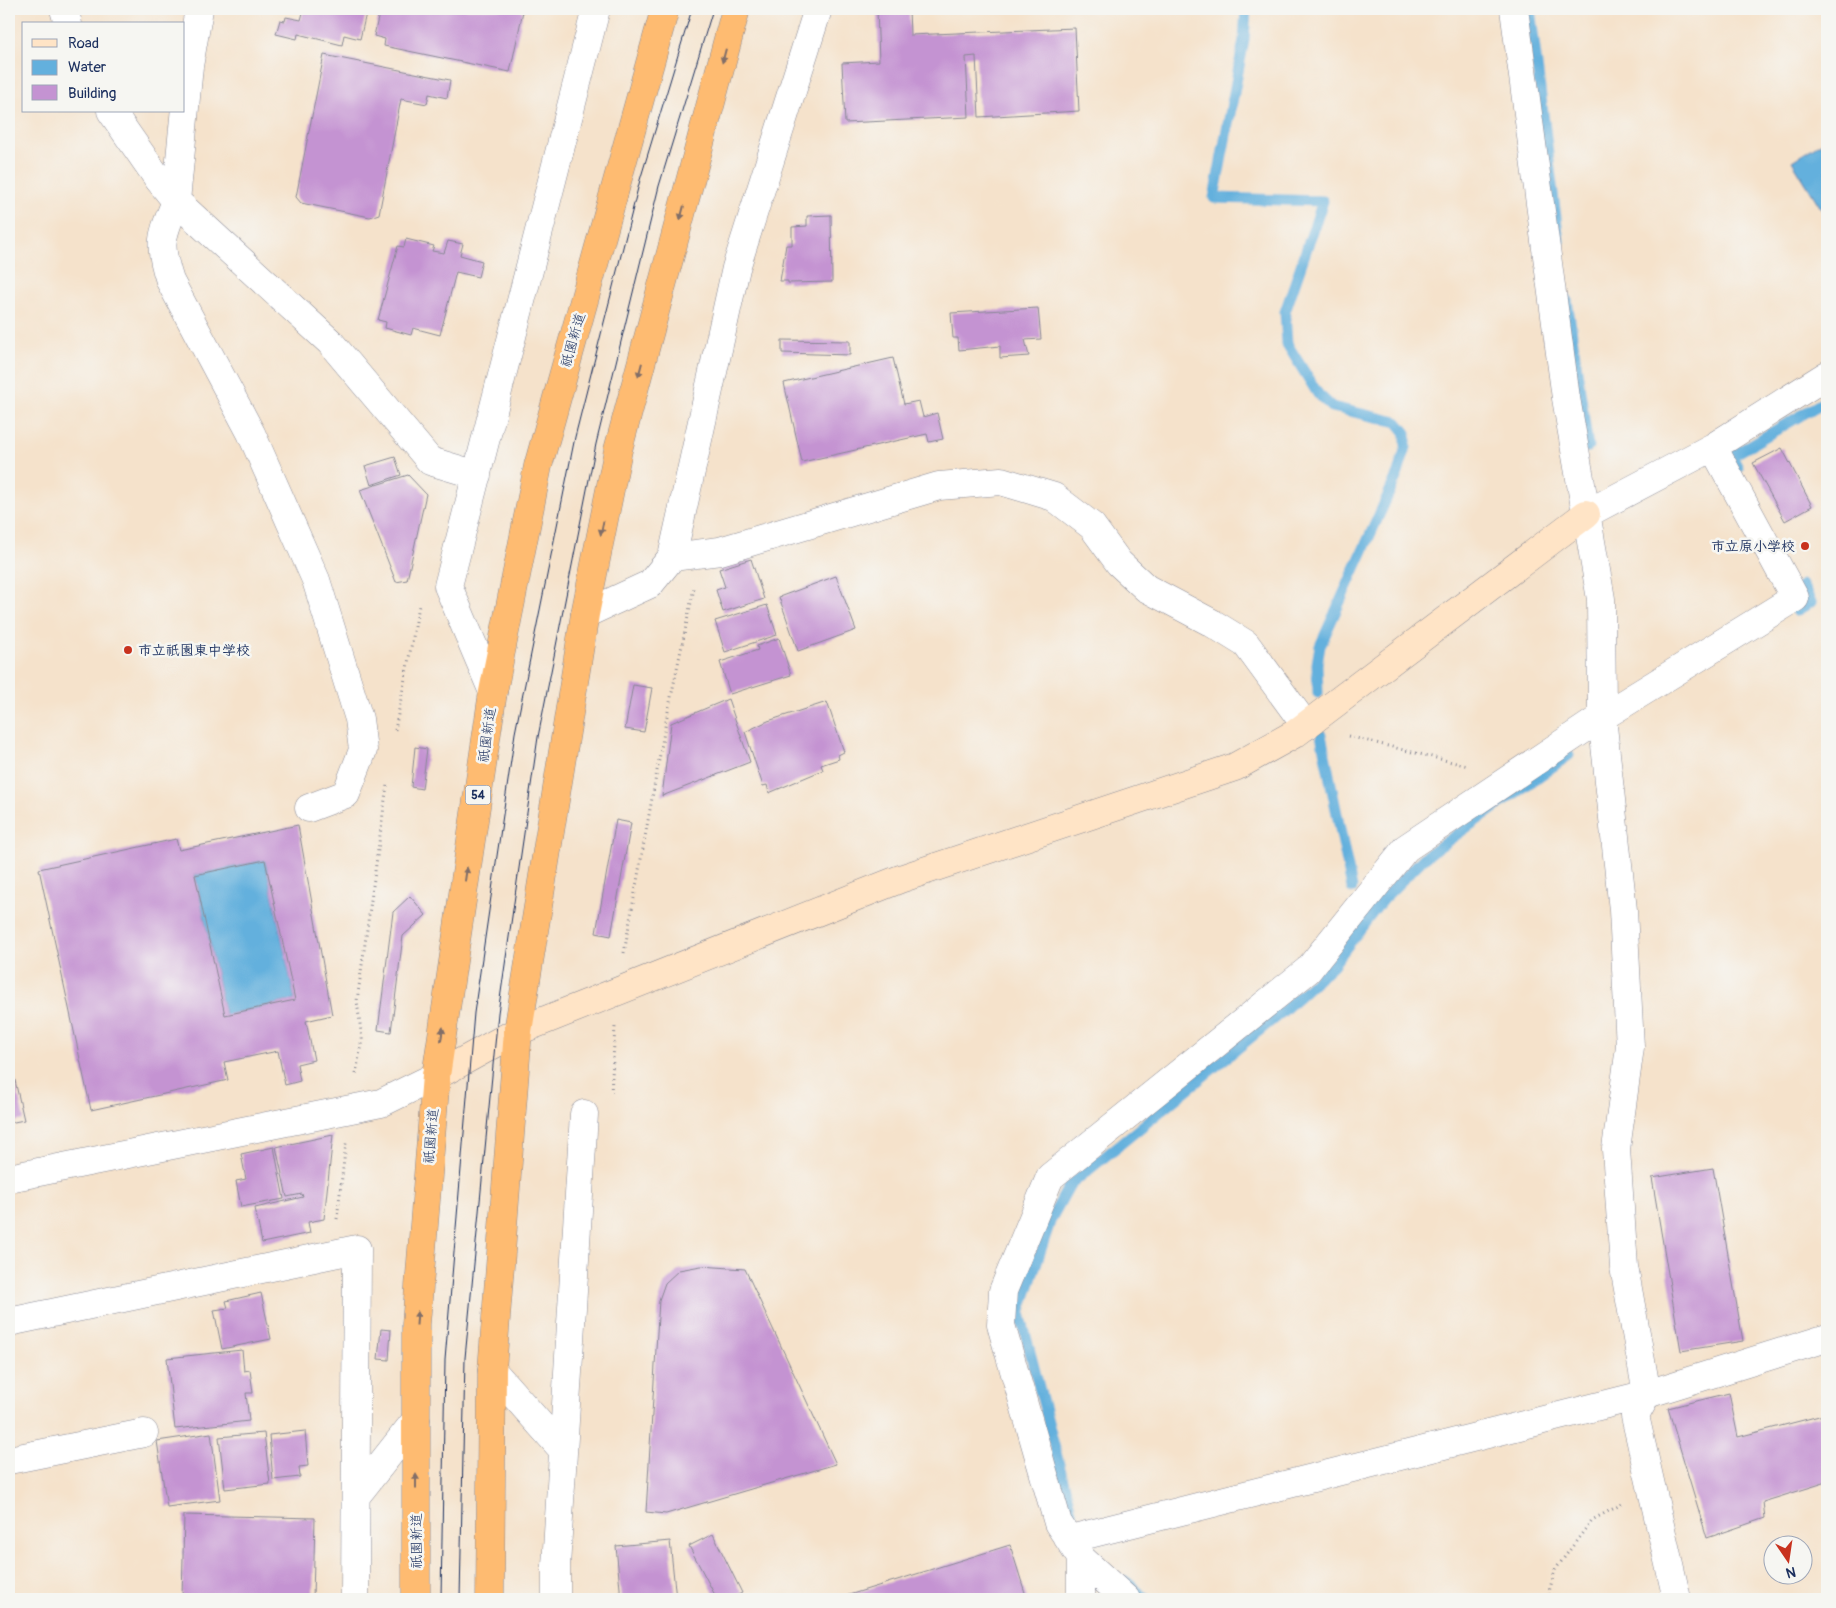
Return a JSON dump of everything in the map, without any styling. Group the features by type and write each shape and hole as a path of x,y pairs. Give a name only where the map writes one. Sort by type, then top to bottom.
{"highway":[{"name":"祇園新道","path":"416,1599 416,1324 436,1076 493,692 538,466 665,9"},
{"path":"490,1599 492,1370 518,1031 585,614 618,450 736,9"}],"street":[{"path":"64,9 67,22"},
{"path":"185,107 189,66 199,9"},
{"path":"493,692 448,586 596,9"},
{"path":"585,614 650,584 672,557 736,268 818,9"},
{"path":"1514,9 1566,398 1601,599 1602,717 1623,910 1630,1047 1616,1149 1624,1267 1646,1394 1635,1416 1676,1599"},
{"path":"112,112 154,173 176,200 330,342 430,461 476,475"},
{"path":"185,112 176,200 162,236 161,254 170,280 251,433 316,580 358,719 363,750 346,794 309,808"},
{"path":"9,1178 381,1103 436,1076 518,1031 900,879 1234,767 1306,726 1586,514 1713,447 1827,375"},
{"path":"1126,1599 1081,1558 1058,1523 1001,1325 1003,1291 1050,1177 1308,970 1406,848 1602,717 1795,598 1713,447"},
{"path":"672,557 720,551 939,486 1000,482 1054,496 1092,526 1119,563 1146,588 1212,623 1246,644 1306,726"},
{"path":"556,1599 562,1449 584,1114"},
{"path":"9,1322 358,1239 355,1599"},
{"path":"1081,1599 1081,1558 1074,1538 1646,1394 1827,1338"},
{"path":"492,1370 562,1449"},
{"path":"356,1496 416,1420"},
{"path":"9,1460 144,1433"}],"path":[{"path":"1306,726 1514,776"},
{"path":"1547,1599 1555,1570 1592,1520 1652,1489"}],"water":[{"path":"1827,139 1827,218 1792,161"},
{"path":"265,860 295,1000 225,1015 195,875"}],"building":[{"path":"304,9 367,9 360,39 344,35 342,45 298,34 297,39 276,34 280,20 285,21 286,17 301,20"},
{"path":"380,9 513,9 523,11 510,72 384,46 385,39 374,36"},
{"path":"877,9 909,9 910,35 1075,28 1079,111 979,117 976,56 966,57 969,117 845,123 842,63 879,61"},
{"path":"324,55 450,80 447,98 429,94 427,104 401,99 379,214 370,217 301,203 296,197"},
{"path":"831,215 832,282 788,283 788,281 780,281 786,245 792,245 792,227 807,226 807,216"},
{"path":"406,239 434,246 432,251 444,253 448,241 463,244 460,255 482,261 478,277 456,272 440,335 413,328 411,335 385,328 386,322 378,320 398,246 404,247"},
{"path":"1038,308 1041,339 1025,340 1029,356 1000,358 1000,346 959,350 958,338 953,338 951,313"},
{"path":"782,340 850,341 850,355 782,353"},
{"path":"893,358 904,404 919,401 923,417 937,413 943,439 929,442 927,434 802,462 784,383"},
{"path":"1782,448 1812,506 1785,521 1753,463"},
{"path":"395,457 401,475 371,485 365,466"},
{"path":"408,475 426,494 407,580 396,582 360,490"},
{"path":"751,559 764,599 723,612 716,590 725,587 719,569"},
{"path":"836,576 856,630 798,651 779,597"},
{"path":"767,605 777,635 725,652 715,621"},
{"path":"779,638 791,675 730,694 720,662 758,650 757,646"},
{"path":"633,685 652,688 644,732 625,729"},
{"path":"728,699 750,762 662,796 671,723"},
{"path":"827,702 844,752 838,755 839,759 821,765 823,770 769,793 767,785 763,786 745,732 768,721"},
{"path":"415,747 427,749 422,789 411,787"},
{"path":"616,820 631,823 611,936 596,933"},
{"path":"298,825 332,1015 306,1021 314,1060 297,1064 300,1081 285,1085 278,1051 224,1062 228,1080 91,1110 39,869 176,839 179,850","holes":["265,860 295,1000 225,1015 195,875"]},
{"path":"410,896 426,915 403,936 391,1032 378,1030 393,912"},
{"path":"9,1054 24,1120 9,1123"},
{"path":"333,1135 324,1219 308,1222 310,1233 262,1243 255,1208 303,1197 302,1194 287,1197 276,1147"},
{"path":"274,1147 284,1199 241,1207 236,1181 246,1179 241,1154"},
{"path":"1713,1168 1743,1341 1681,1351 1652,1178"},
{"path":"701,1266 745,1269 836,1464 666,1514 646,1512 659,1300 665,1283 679,1270"},
{"path":"261,1293 271,1339 222,1349 214,1310 228,1308 226,1301"},
{"path":"381,1329 391,1330 389,1360 378,1359"},
{"path":"242,1350 244,1371 250,1370 253,1393 246,1393 249,1421 175,1429 167,1358"},
{"path":"1729,1393 1738,1437 1827,1414 1827,1482 1763,1502 1765,1518 1707,1538 1668,1408"},
{"path":"305,1431 308,1466 299,1467 300,1477 273,1480 269,1435"},
{"path":"211,1433 220,1500 167,1507 157,1441"},
{"path":"264,1433 270,1484 225,1489 219,1437"},
{"path":"184,1515 315,1518 313,1599 182,1599"},
{"path":"713,1534 742,1593 730,1599 717,1599 689,1546"},
{"path":"670,1541 676,1599 621,1599 616,1546"},
{"path":"1010,1545 1027,1599 836,1599"}],"waterway":[{"path":"1246,9 1244,40 1214,198 1323,201 1285,312 1287,344 1318,394 1332,407 1397,422 1406,433 1406,447 1398,473 1320,646 1317,664 1318,693"},
{"path":"1530,9 1559,242"},
{"path":"1567,300 1588,447"},
{"path":"1738,468 1732,456 1827,400"},
{"path":"1796,611 1811,602 1802,585"},
{"path":"1321,735 1352,888"},
{"path":"1072,1515 1020,1313 1051,1219 1069,1186 1282,1012 1333,965 1383,899 1425,857 1569,755"},
{"path":"1127,1582 1146,1599"}],"tram line":[{"path":"441,1599 445,1360 474,1013 515,733 575,437 640,180 692,9"},
{"path":"460,1599 465,1358 498,1013 538,737 596,444 659,186 713,9"}],"place":[{"name":"市立原小学校","path":"1805,546"},
{"name":"市立祇園東中学校","path":"128,650"}]}
